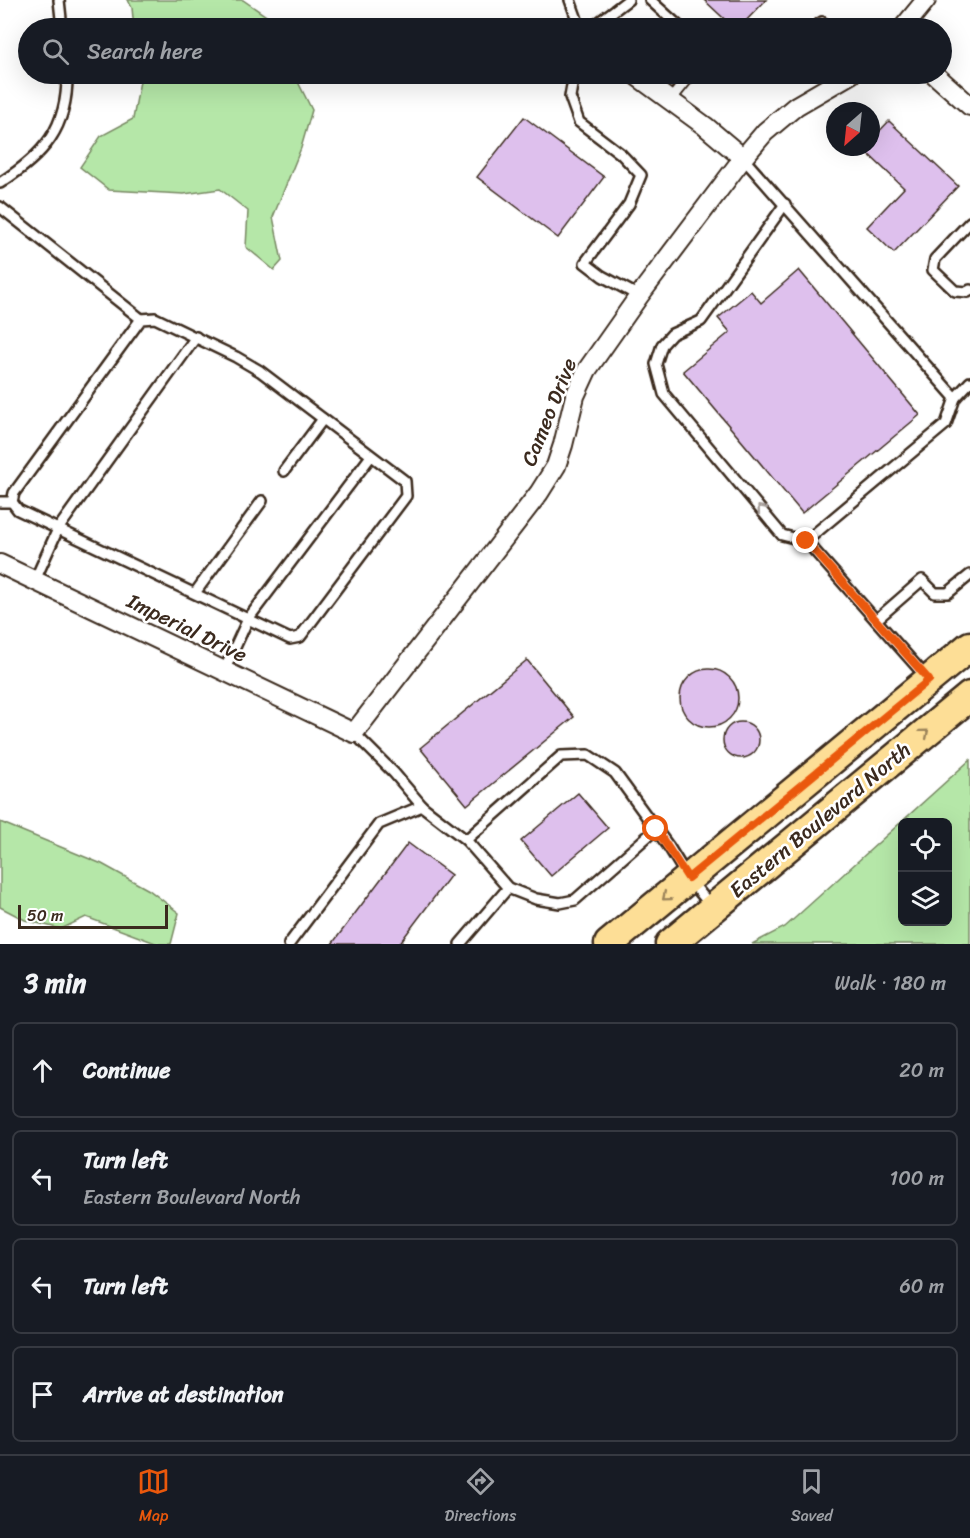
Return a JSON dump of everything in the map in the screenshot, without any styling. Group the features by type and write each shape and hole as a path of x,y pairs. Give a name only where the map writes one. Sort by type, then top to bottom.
{"main road":[{"name":"Eastern Boulevard North","path":"609,944 970,646"},
{"name":"Eastern Boulevard North","path":"670,944 970,696"}],"street":[{"path":"911,18 926,0"},
{"path":"648,84 705,126 743,158"},
{"name":"Cameo Drive","path":"354,733 539,493 556,466 575,396 587,370 639,296 765,132 796,106 834,84"},
{"path":"945,84 970,106"},
{"name":"Imperial Drive","path":"0,564 354,733"}],"lane":[{"path":"59,0 61,18"},
{"path":"570,0 576,18"},
{"path":"604,18 628,0"},
{"path":"650,0 670,18"},
{"path":"0,183 38,156 50,140 67,98 67,84"},
{"path":"572,84 570,97 579,122 621,154 642,175 629,204 585,263 602,276 639,296"},
{"path":"670,100 683,84"},
{"path":"743,158 955,398"},
{"path":"785,204 701,321 672,334 662,345 656,364 664,394 782,535 806,541 929,680"},
{"path":"0,207 141,319 155,318 260,371 405,481 406,496 300,637 290,639 18,510 12,502 14,493 141,319"},
{"path":"970,222 935,259 933,270 955,291 968,292 970,290"},
{"path":"35,580 58,529 196,338"},
{"path":"806,541 946,424 955,398 970,382"},
{"path":"284,471 323,419"},
{"path":"224,671 248,619 371,456"},
{"path":"195,593 262,501"},
{"path":"0,502 12,502"},
{"path":"876,620 922,580 935,593 948,593 970,575"},
{"path":"354,733 394,773 422,806 466,840 508,888 536,900 560,903 575,900 656,829"},
{"path":"466,840 561,756 588,755 615,772 688,878 713,908"},
{"path":"290,944 379,824 422,806"},
{"path":"460,944 508,888"}],"green space":[{"path":"128,0 243,0 269,18 133,18"},
{"path":"139,84 299,84 312,110 301,148 273,217 282,261 274,270 246,247 248,211 220,189 184,194 109,190 80,167 101,136 133,119"},
{"path":"970,760 970,944 752,944 785,927 898,825 898,926 952,926 952,818 906,818"},
{"path":"0,822 102,864 149,890 179,913 171,944 158,944 86,917 61,929 25,920 0,907"}],"building":[{"path":"704,0 766,0 749,18 723,18"},
{"path":"524,117 604,177 558,238 477,177"},
{"path":"889,121 958,186 894,253 867,227 904,188 870,156 880,156 880,130"},
{"path":"799,270 920,415 802,513 683,371 730,332 718,318 751,291 761,303"},
{"path":"527,660 574,717 467,805 420,748"},
{"path":"703,669 715,669 730,677 738,692 738,704 730,719 715,727 703,727 688,719 680,704 680,692 688,677"},
{"path":"741,722 754,727 759,740 754,753 741,758 728,753 723,740 728,727"},
{"path":"578,793 608,828 551,876 521,841"},
{"path":"408,843 451,875 399,944 332,944"}],"route":[{"path":"656,829 688,878 929,680 806,541"}]}
